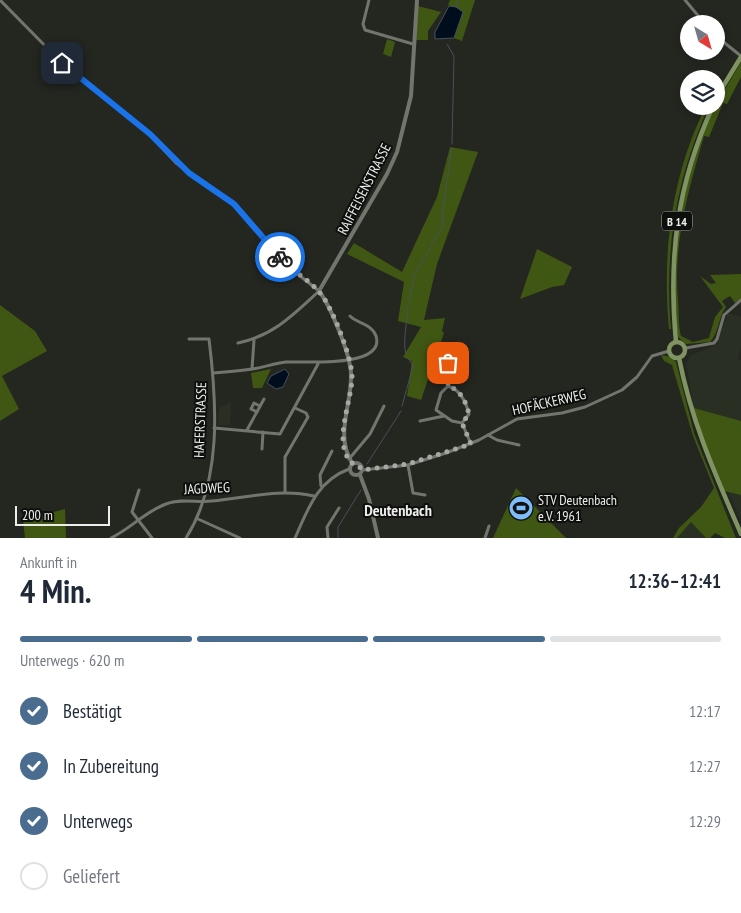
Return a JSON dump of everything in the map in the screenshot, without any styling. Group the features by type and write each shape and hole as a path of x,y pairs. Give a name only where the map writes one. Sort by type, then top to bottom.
{"main road":[{"path":"725,83 741,56"},
{"name":"B 14","path":"676,342 673,273 677,214 698,138 709,115"},
{"path":"676,342 682,343 686,348 685,354 679,358 672,356 669,351 672,344 676,342"},
{"path":"679,358 686,391 702,443 741,534"}],"street":[{"path":"0,0 62,63 150,134 176,163 234,204 285,264 319,291 330,308 349,360 352,375 343,434 350,461 349,469"},
{"path":"369,0 363,24 365,30 413,44"},
{"name":"RAIFFEISENSTRASSE","path":"319,291 383,182 397,152 411,96 417,0"},
{"path":"685,0 698,15"},
{"path":"725,43 741,56"},
{"path":"238,343 254,340 286,322 319,291"},
{"path":"686,348 714,343 719,334 724,315 741,300"},
{"path":"213,373 252,369 284,362 318,364 349,360 367,354 376,344 377,337 372,329 356,323 350,316"},
{"name":"HAFERSTRASSE","path":"186,538 198,519 204,502 214,428 213,373 208,340 189,339"},
{"path":"252,369 254,340"},
{"name":"HOFÄCKERWEG","path":"363,470 408,464 471,444 517,419 568,412 599,402 630,384 652,356 669,351"},
{"path":"448,363 448,386 442,393 436,410 452,421 462,423"},
{"path":"214,428 280,434 318,364"},
{"path":"448,386 460,394 466,404 469,414 462,423"},
{"path":"247,430 264,399"},
{"path":"257,412 251,408 254,403 260,406"},
{"path":"350,461 370,434 384,406"},
{"path":"285,492 286,458 308,417 306,413 295,408"},
{"path":"420,421 445,416"},
{"path":"462,423 471,444"},
{"path":"262,449 263,432"},
{"path":"488,435 497,440 519,445"},
{"path":"321,486 320,475 332,451"},
{"path":"350,461 363,470 360,475"},
{"path":"408,464 413,493 425,495"},
{"path":"295,538 314,496 321,486 335,475 349,469"},
{"path":"349,469 360,475 369,498 378,538"},
{"path":"139,490 132,512 152,538"},
{"name":"JAGDWEG","path":"111,538 164,505 174,501 204,502 285,492 314,496"},
{"path":"328,538 328,525 339,508"},
{"path":"198,519 240,538"},
{"path":"485,538 490,526"}],"shaded area":[{"path":"728,313 741,317 741,348 738,359 741,360 741,421 694,408 686,364 691,355 710,348 717,343"},
{"path":"231,402 230,425 218,425 219,408"},
{"path":"728,492 741,495 741,520"},
{"path":"691,522 706,538 677,538"}],"green space":[{"path":"450,0 475,0 462,41 454,38 463,12 448,5"},
{"path":"418,6 441,12 428,31 428,40 416,40"},
{"path":"387,39 395,42 391,57 383,54"},
{"path":"741,62 741,77 727,104 725,104 725,90"},
{"path":"702,115 705,115 688,160 675,215 669,271 671,329 669,329 667,300 668,244 677,187 694,133"},
{"path":"711,115 718,115 709,137 704,136 683,217 677,279 681,336 693,342 709,338 715,317 723,307 700,276 711,284 716,283 710,275 741,274 741,299 735,303 730,296 722,301 726,307 710,342 686,344 678,337 674,290 676,243 688,174 704,128"},
{"path":"450,147 478,152 437,264 424,320 445,318 442,331 444,333 421,400 407,396 412,361 403,357 421,327 398,321 404,282 347,254 354,243 402,272 437,197"},
{"path":"537,249 572,267 564,285 552,287 520,299"},
{"path":"0,305 35,331 47,351 2,376 19,409 0,421"},
{"path":"661,355 671,357 676,362 694,433 736,538 725,538 715,533 710,538 706,538 691,522 677,538 673,538 679,528 701,507 714,488 693,436 672,365 664,361"},
{"path":"271,369 262,388 253,388 251,373"},
{"path":"694,408 741,421 741,495 724,491 704,442"},
{"name":"STV Deutenbach e.V. 1961","path":"516,488 566,538 493,538"},
{"path":"65,509 66,538 25,538 23,520"}],"water":[{"path":"449,6 456,7 463,12 454,38 435,39 435,32"},
{"path":"285,369 289,374 283,387 276,389 267,383 271,376"}],"waterway":[{"path":"456,7 458,0"},
{"path":"447,44 454,56 452,144"},
{"path":"416,272 444,224 442,215 452,148"},
{"path":"409,302 415,274"},
{"path":"406,354 405,337 408,305"},
{"path":"402,406 413,366 409,359"},
{"path":"367,464 401,411"},
{"path":"338,538 338,527 361,490"}],"way so far":[{"path":"280,257 285,264 319,291 330,308 349,360 352,375 343,434 345,448 352,464 363,470 384,469 427,460 471,444 462,423 469,414 466,404 454,388 448,386 448,363"}],"place":[{"name":"STV Deutenbach e.V. 1961","path":"521,508"}],"district":[{"name":"Deutenbach","path":"398,510"}],"route":[{"path":"62,63 150,134 176,163 234,204 280,257"}]}
